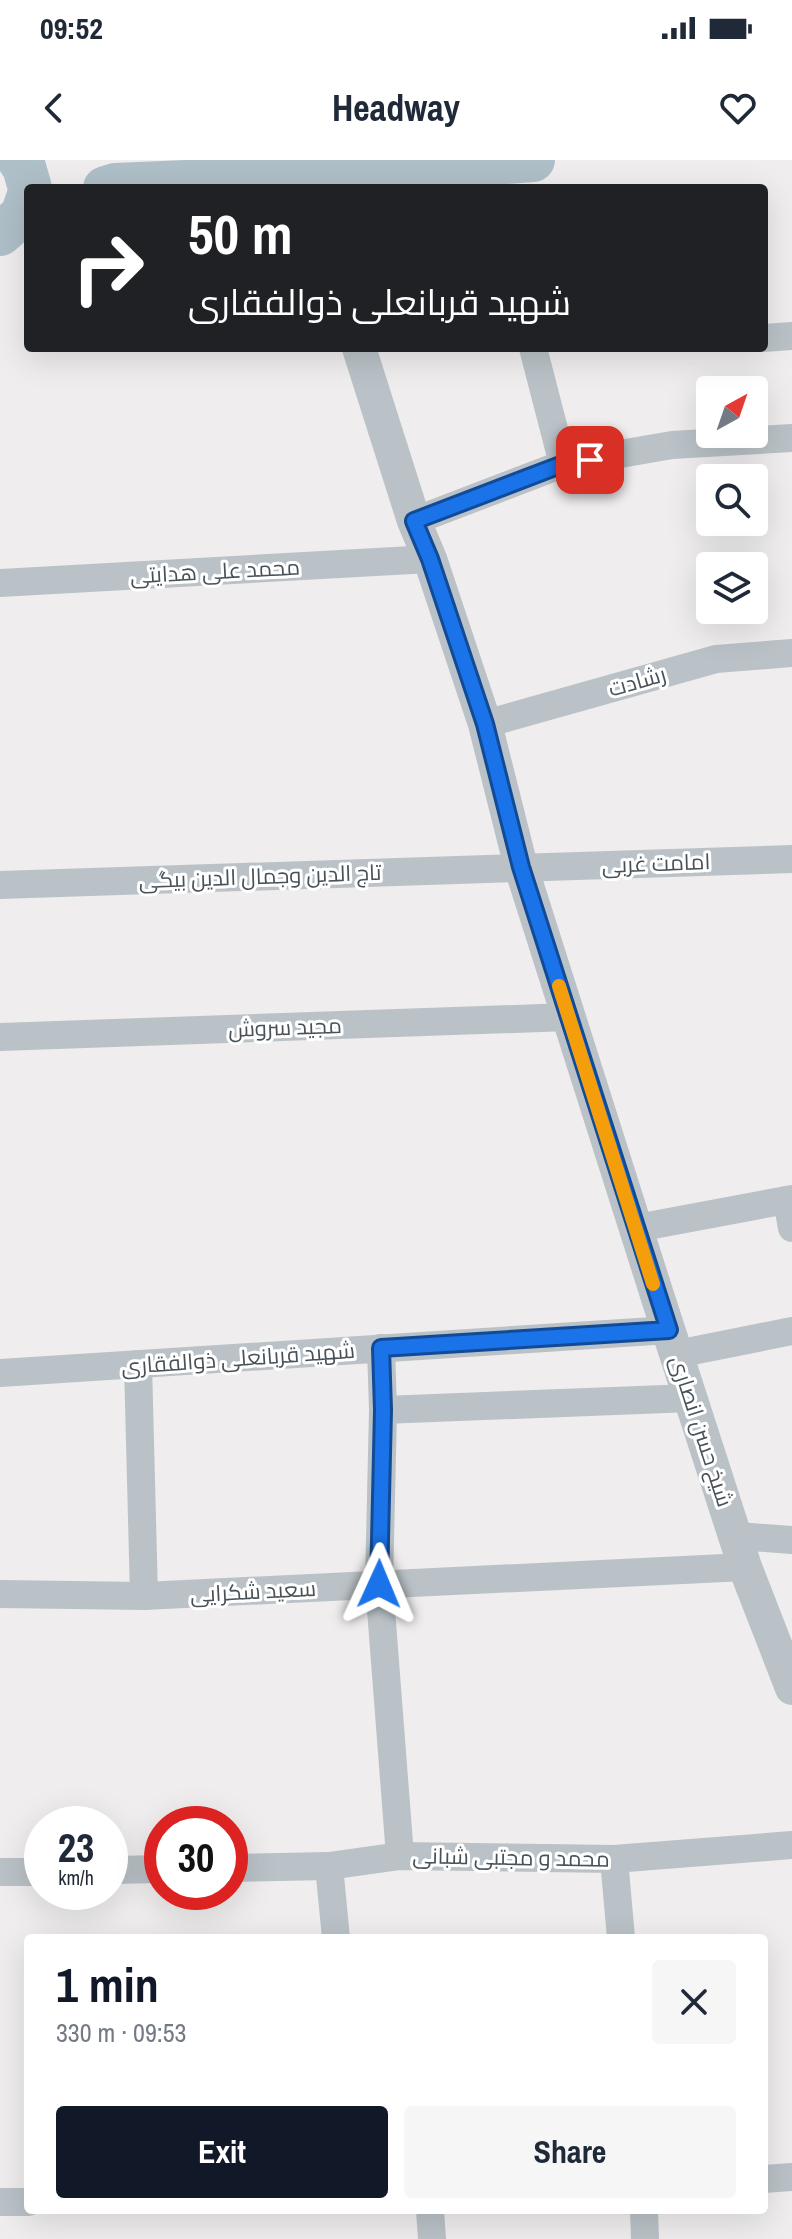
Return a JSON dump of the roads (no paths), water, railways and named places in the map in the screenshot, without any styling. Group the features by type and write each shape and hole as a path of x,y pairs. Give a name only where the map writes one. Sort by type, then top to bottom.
{"main road":[{"path":"19,160 24,167 22,210"},
{"path":"179,184 306,182 533,160"}],"street":[{"path":"768,338 792,336"},
{"name":"شیخ حسن انصاری","path":"360,352 414,521 430,559 485,724 521,867 691,1398 741,1551 792,1688"},
{"path":"534,352 563,464"},
{"path":"414,521 563,464 672,445 792,438"},
{"name":"محمد علی هدایتی","path":"0,583 430,559"},
{"name":"رشادت","path":"485,724 716,659 792,653"},
{"name":"امامت غربی","path":"521,867 792,859"},
{"name":"تاج الدین وجمال الدین بیگی","path":"0,885 521,867"},
{"name":"مجید سروش","path":"0,1037 569,1017"},
{"path":"637,1228 789,1200 792,1228"},
{"name":"شهید قربانعلی ذوالفقاری","path":"0,1373 381,1348 673,1342 792,1331"},
{"path":"381,1348 383,1410 379,1584 400,1856"},
{"path":"138,1364 144,1596"},
{"path":"383,1410 691,1398"},
{"name":"سعید شکرایی","path":"0,1594 144,1596 379,1584 741,1551 792,1540"},
{"name":"محمد و مجتبی شبانی","path":"248,1868 329,1866 400,1856 614,1859 792,1845"},
{"path":"614,1859 621,1934"},
{"path":"329,1866 336,1934"},
{"path":"0,1872 24,1872"},
{"path":"768,2179 792,2177"},
{"path":"0,2202 24,2202"},
{"path":"430,2214 432,2239"},
{"path":"644,2214 645,2239"}]}
